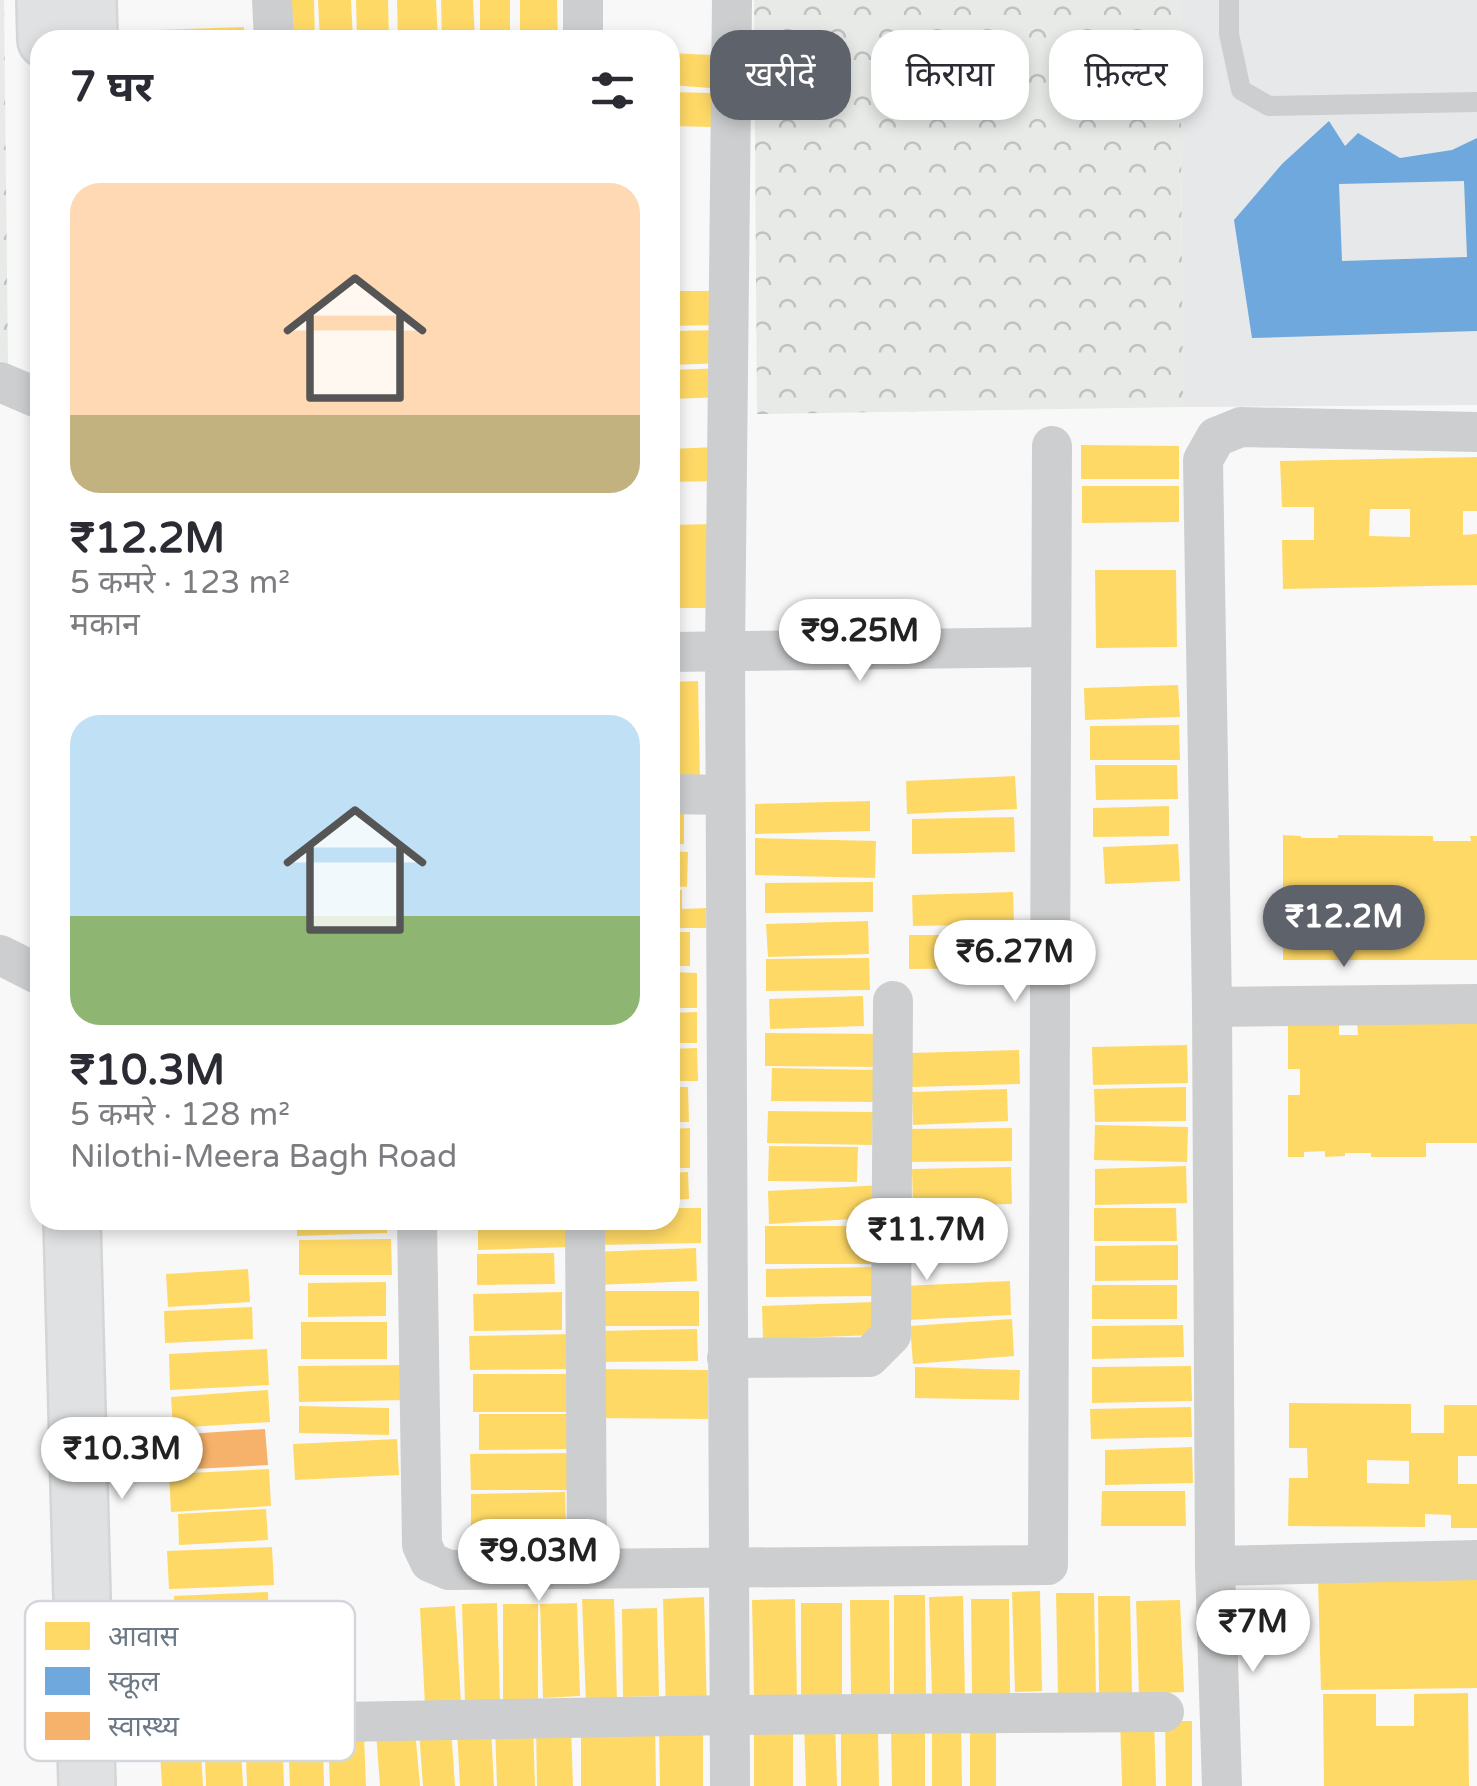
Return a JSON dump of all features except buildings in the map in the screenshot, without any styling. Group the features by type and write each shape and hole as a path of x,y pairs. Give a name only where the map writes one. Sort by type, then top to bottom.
{"street":[{"path":"45,0 46,30"},
{"path":"88,0 89,30"},
{"path":"272,0 274,30"},
{"path":"583,0 583,30"},
{"path":"730,1786 725,651 732,0"},
{"path":"0,382 30,395"},
{"path":"1222,1786 1215,1566 1212,1007 1203,460 1216,437 1241,427 1477,432"},
{"path":"418,1230 422,1545 430,1562 448,1570 1048,1565 1052,446"},
{"path":"680,652 1051,647"},
{"path":"680,794 725,795"},
{"path":"0,956 30,970"},
{"path":"726,1358 869,1357 892,1335 893,1002"},
{"path":"1212,1007 1477,1004"},
{"path":"72,1230 82,1601"},
{"path":"106,1230 114,1601"},
{"path":"584,1230 586,1568"},
{"path":"1215,1566 1477,1560"},
{"path":"355,1722 1164,1712"},
{"path":"86,1761 87,1786"},
{"path":"118,1761 118,1786"}],"lane":[{"path":"1228,0 1229,34 1242,90 1269,106 1477,102"}],"shaded area":[{"path":"1180,0 1477,0 1477,405 1183,407 1181,120 1203,120 1203,30 1180,30"}],"green space":[{"path":"0,0 4,0 8,364 0,361"},
{"path":"754,0 1180,0 1180,30 1049,30 1049,120 1181,120 1183,407 757,414 755,120 851,120 851,30 754,30"}]}
